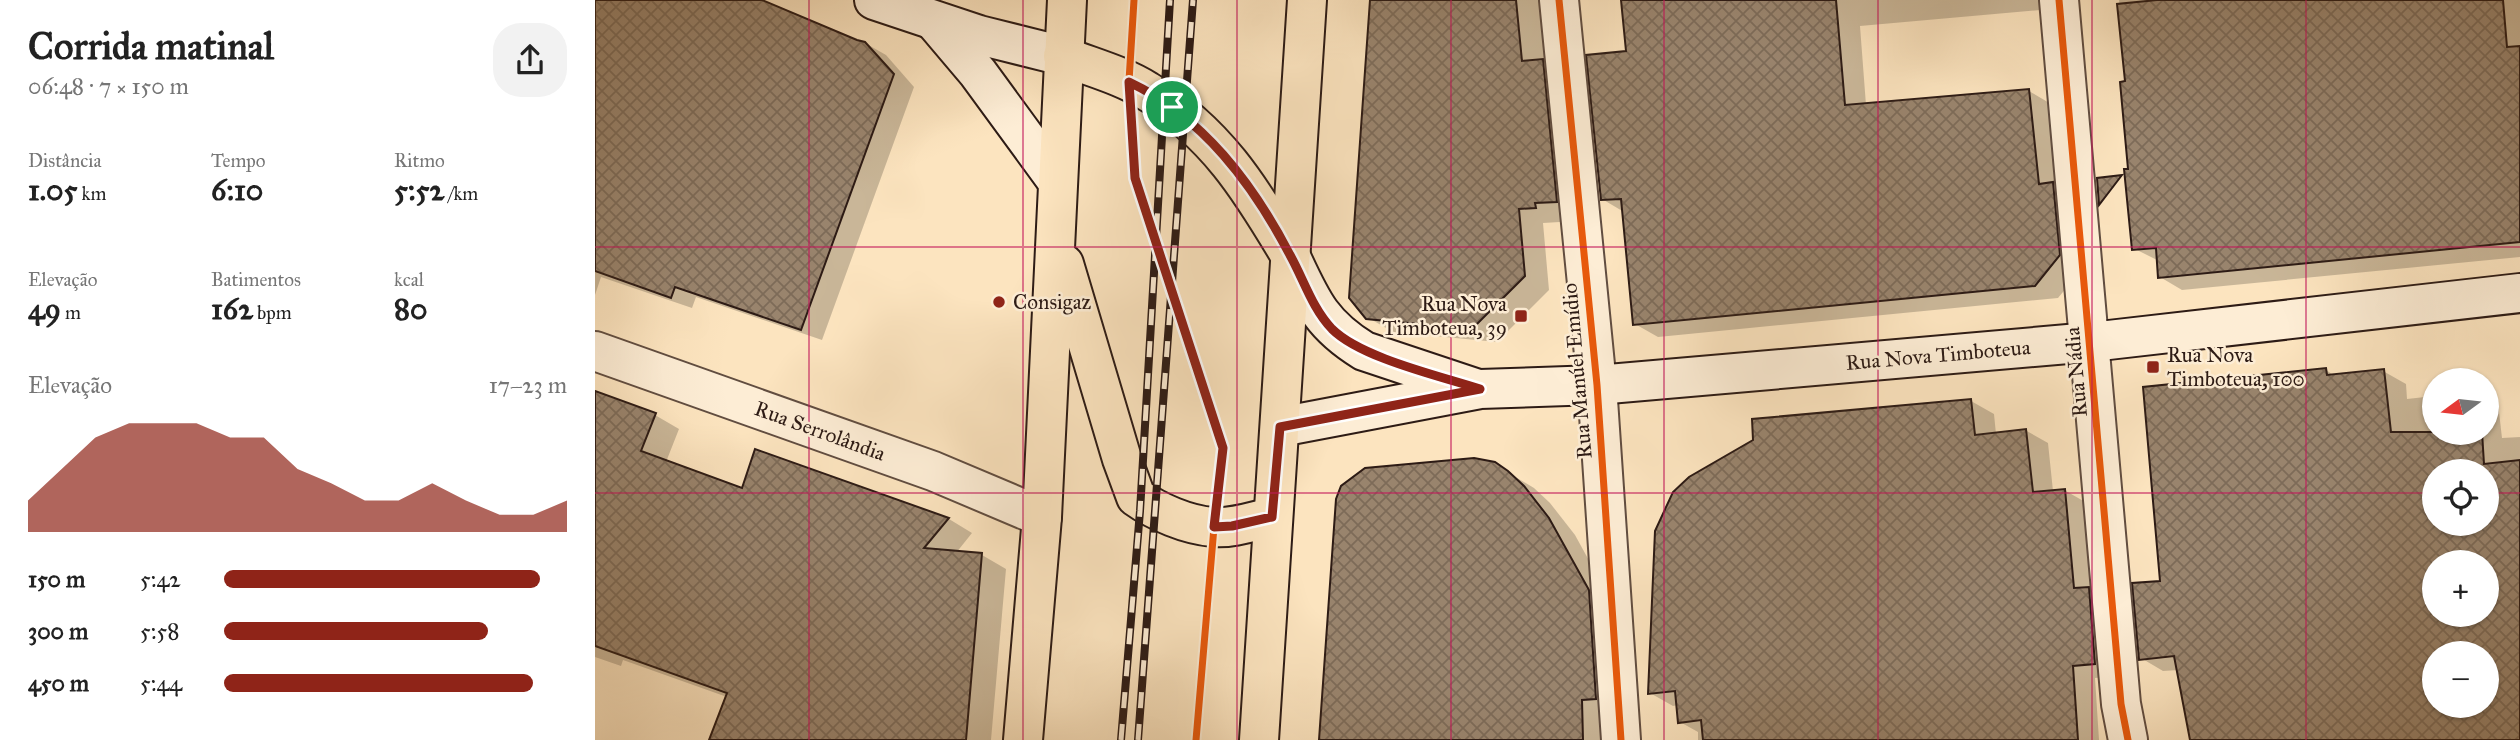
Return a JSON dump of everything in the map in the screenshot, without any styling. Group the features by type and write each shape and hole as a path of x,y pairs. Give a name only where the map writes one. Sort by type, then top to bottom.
{"main road":[{"path":"1023,740 1042,517 1067,0"},
{"path":"1259,740 1307,0"},
{"path":"1063,56 1146,90 1196,126 1218,147 1258,200 1290,255"},
{"path":"1055,236 1122,459 1136,497 1184,521 1214,527 1272,517"}],"street":[{"path":"874,0 923,12 1063,56"},
{"name":"Rua Manúel Emídio","path":"1559,0 1597,385 1621,740"},
{"name":"Rua Nádia","path":"2059,0 2121,704 2128,740"},
{"path":"923,12 978,74 1057,181"},
{"name":"Rua Nova Timboteua","path":"1290,255 1315,308 1333,330 1348,342 1364,351 1480,389"},
{"name":"Rua Nova Timboteua","path":"1280,427 1480,389 1597,385 2091,342 2520,293"},
{"name":"Rua Serrolândia","path":"595,351 933,471 1042,517"}],"building":[{"path":"595,0 762,0 865,42 894,74 801,330 675,287 671,298 595,271"},
{"path":"1370,0 1516,0 1522,61 1543,59 1557,202 1535,203 1536,208 1519,209 1525,276 1472,329 1366,319 1349,298"},
{"path":"1621,0 1836,0 1845,105 2029,89 2039,184 2053,182 2060,255 2035,286 1633,325 1621,199 1601,200 1586,55 1626,51"},
{"path":"2157,0 2503,0 2507,47 2520,46 2520,242 2158,278 2156,248 2132,250 2124,169 2128,169 2120,82 2125,81 2117,4"},
{"path":"2122,175 2099,205 2097,178"},
{"path":"2326,368 2327,375 2384,369 2391,432 2422,432 2422,445 2483,445 2484,459 2422,459 2422,536 2499,536 2499,462 2520,460 2520,740 2190,740 2174,656 2139,660 2132,583 2160,581 2143,387"},
{"path":"595,391 656,413 641,451 742,488 755,449 949,518 924,548 982,553 966,740 709,740 727,693 595,646"},
{"path":"1971,399 1975,435 2026,429 2033,492 2065,489 2074,588 2089,587 2095,664 2073,666 2078,740 1703,740 1701,720 1678,723 1675,691 1648,694 1655,531 1673,492 1689,477 1753,440 1752,419"},
{"path":"1474,458 1495,462 1524,486 1549,518 1589,590 1596,699 1582,700 1583,740 1319,740 1336,499 1341,486 1365,468"}],"railway":[{"path":"1121,740 1140,511 1170,0"},
{"path":"1138,740 1193,0"}],"cycle path":[{"path":"1134,0 1129,81 1135,178 1223,448 1196,740"},
{"path":"1559,0 1597,385 1621,740"},
{"path":"2059,0 2121,704 2128,740"}],"place":[{"name":"Consigaz","path":"999,302"},
{"name":"Rua Nova Timboteua, 39","path":"1521,316"},
{"name":"Rua Nova Timboteua, 100","path":"2153,367"}],"route":[{"path":"1129,82 1172,107 1218,147 1258,200 1290,255 1315,308 1333,330 1364,351 1480,389 1280,427 1272,517 1232,526 1214,527 1223,448 1135,178 1129,82"}]}
